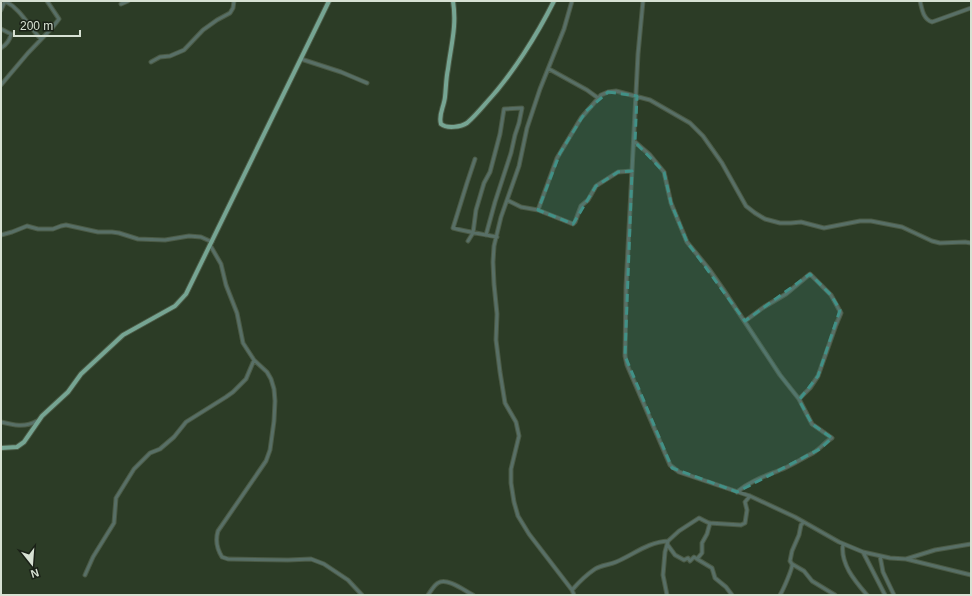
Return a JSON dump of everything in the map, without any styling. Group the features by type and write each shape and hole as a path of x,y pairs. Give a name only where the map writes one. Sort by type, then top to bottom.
{"main road":[{"path":"1,448 12,448 21,445 39,421 68,392 82,374 123,335 175,306 186,294 329,1"},
{"path":"453,1 455,21 454,33 447,70 444,103 439,116 441,124 447,127 460,126 467,122 496,92 539,29 554,1"}],"street":[{"path":"1,11 5,1 13,5 41,39"},
{"path":"1,85 52,28 59,18 46,1"},
{"path":"120,4 128,1"},
{"path":"151,62 160,57 170,56 184,50 203,30 230,13 233,8 234,1"},
{"path":"572,1 564,29 529,121 519,166 501,217 493,252 493,269 498,314 496,340 498,361 505,403 507,409 516,422 519,436 511,469 511,483 514,502 518,516 529,534 572,590 574,595"},
{"path":"643,1 638,54 635,142 632,171 624,330 625,356 627,365 668,461 672,468 679,472 750,496 804,522 843,544 863,552 971,575"},
{"path":"920,1 924,15 930,22 971,8"},
{"path":"1,28 11,34 6,45 1,48"},
{"path":"300,59 341,72 367,83"},
{"path":"549,69 588,90 598,98"},
{"path":"538,210 560,153 581,118 598,98 604,93 611,91 637,96 658,104 693,125 703,136 727,170 746,206 765,219 780,223 801,222 824,228 860,221 871,221 902,227 932,241 940,243 965,242 971,244"},
{"path":"468,242 473,233 476,210 484,183 490,172 500,134 504,109 522,108 511,153 486,235"},
{"path":"635,142 650,154 660,166 665,176 671,203 687,242 709,269 745,321 780,375 798,399 812,424 832,438 814,453 744,486 737,492"},
{"path":"475,159 453,228 497,237"},
{"path":"507,200 521,207 538,210 573,224 581,206 588,200 596,186 618,172 632,171"},
{"path":"1,235 27,226 38,229 53,229 66,225 98,232 119,233 142,239 165,240 189,236 200,237 211,244 221,264 226,285 237,313 242,340 254,360 267,372 271,379 274,389 275,414 271,444 263,466 218,531 216,541 218,551 222,557 228,559 311,559 324,564 348,580 362,595"},
{"path":"745,321 764,307 786,294 810,274 831,295 841,314 818,376 810,388 798,399"},
{"path":"85,575 93,558 114,523 116,498 134,469 150,453 160,449 174,437 186,422 226,398 233,392 246,379 254,360"},
{"path":"1,422 24,426 39,421"},
{"path":"572,590 599,567 614,563 645,546 667,543 696,519 699,518 710,523 741,525 745,523 747,510 745,502 750,496"},
{"path":"780,595 792,568 790,558 799,535 800,528 804,522"},
{"path":"667,543 675,555 684,560 688,558 690,561 702,553 702,543 707,534 710,523"},
{"path":"667,543 662,576 667,595"},
{"path":"843,544 843,552 847,567 853,578 867,595"},
{"path":"906,560 935,550 971,544"},
{"path":"863,552 885,595"},
{"path":"880,556 883,572 894,595"},
{"path":"696,558 712,568 715,578 726,587 732,595"},
{"path":"792,564 804,571 812,581 835,595"},
{"path":"428,595 436,584 443,582 459,586 473,595"}],"highlighted area":[{"path":"608,92 637,96 635,142 664,172 671,203 687,242 745,321 810,274 831,295 840,310 818,376 799,400 812,424 832,438 820,449 737,492 672,468 625,356 632,171 618,172 596,186 573,224 538,210 560,153 586,111"}]}
